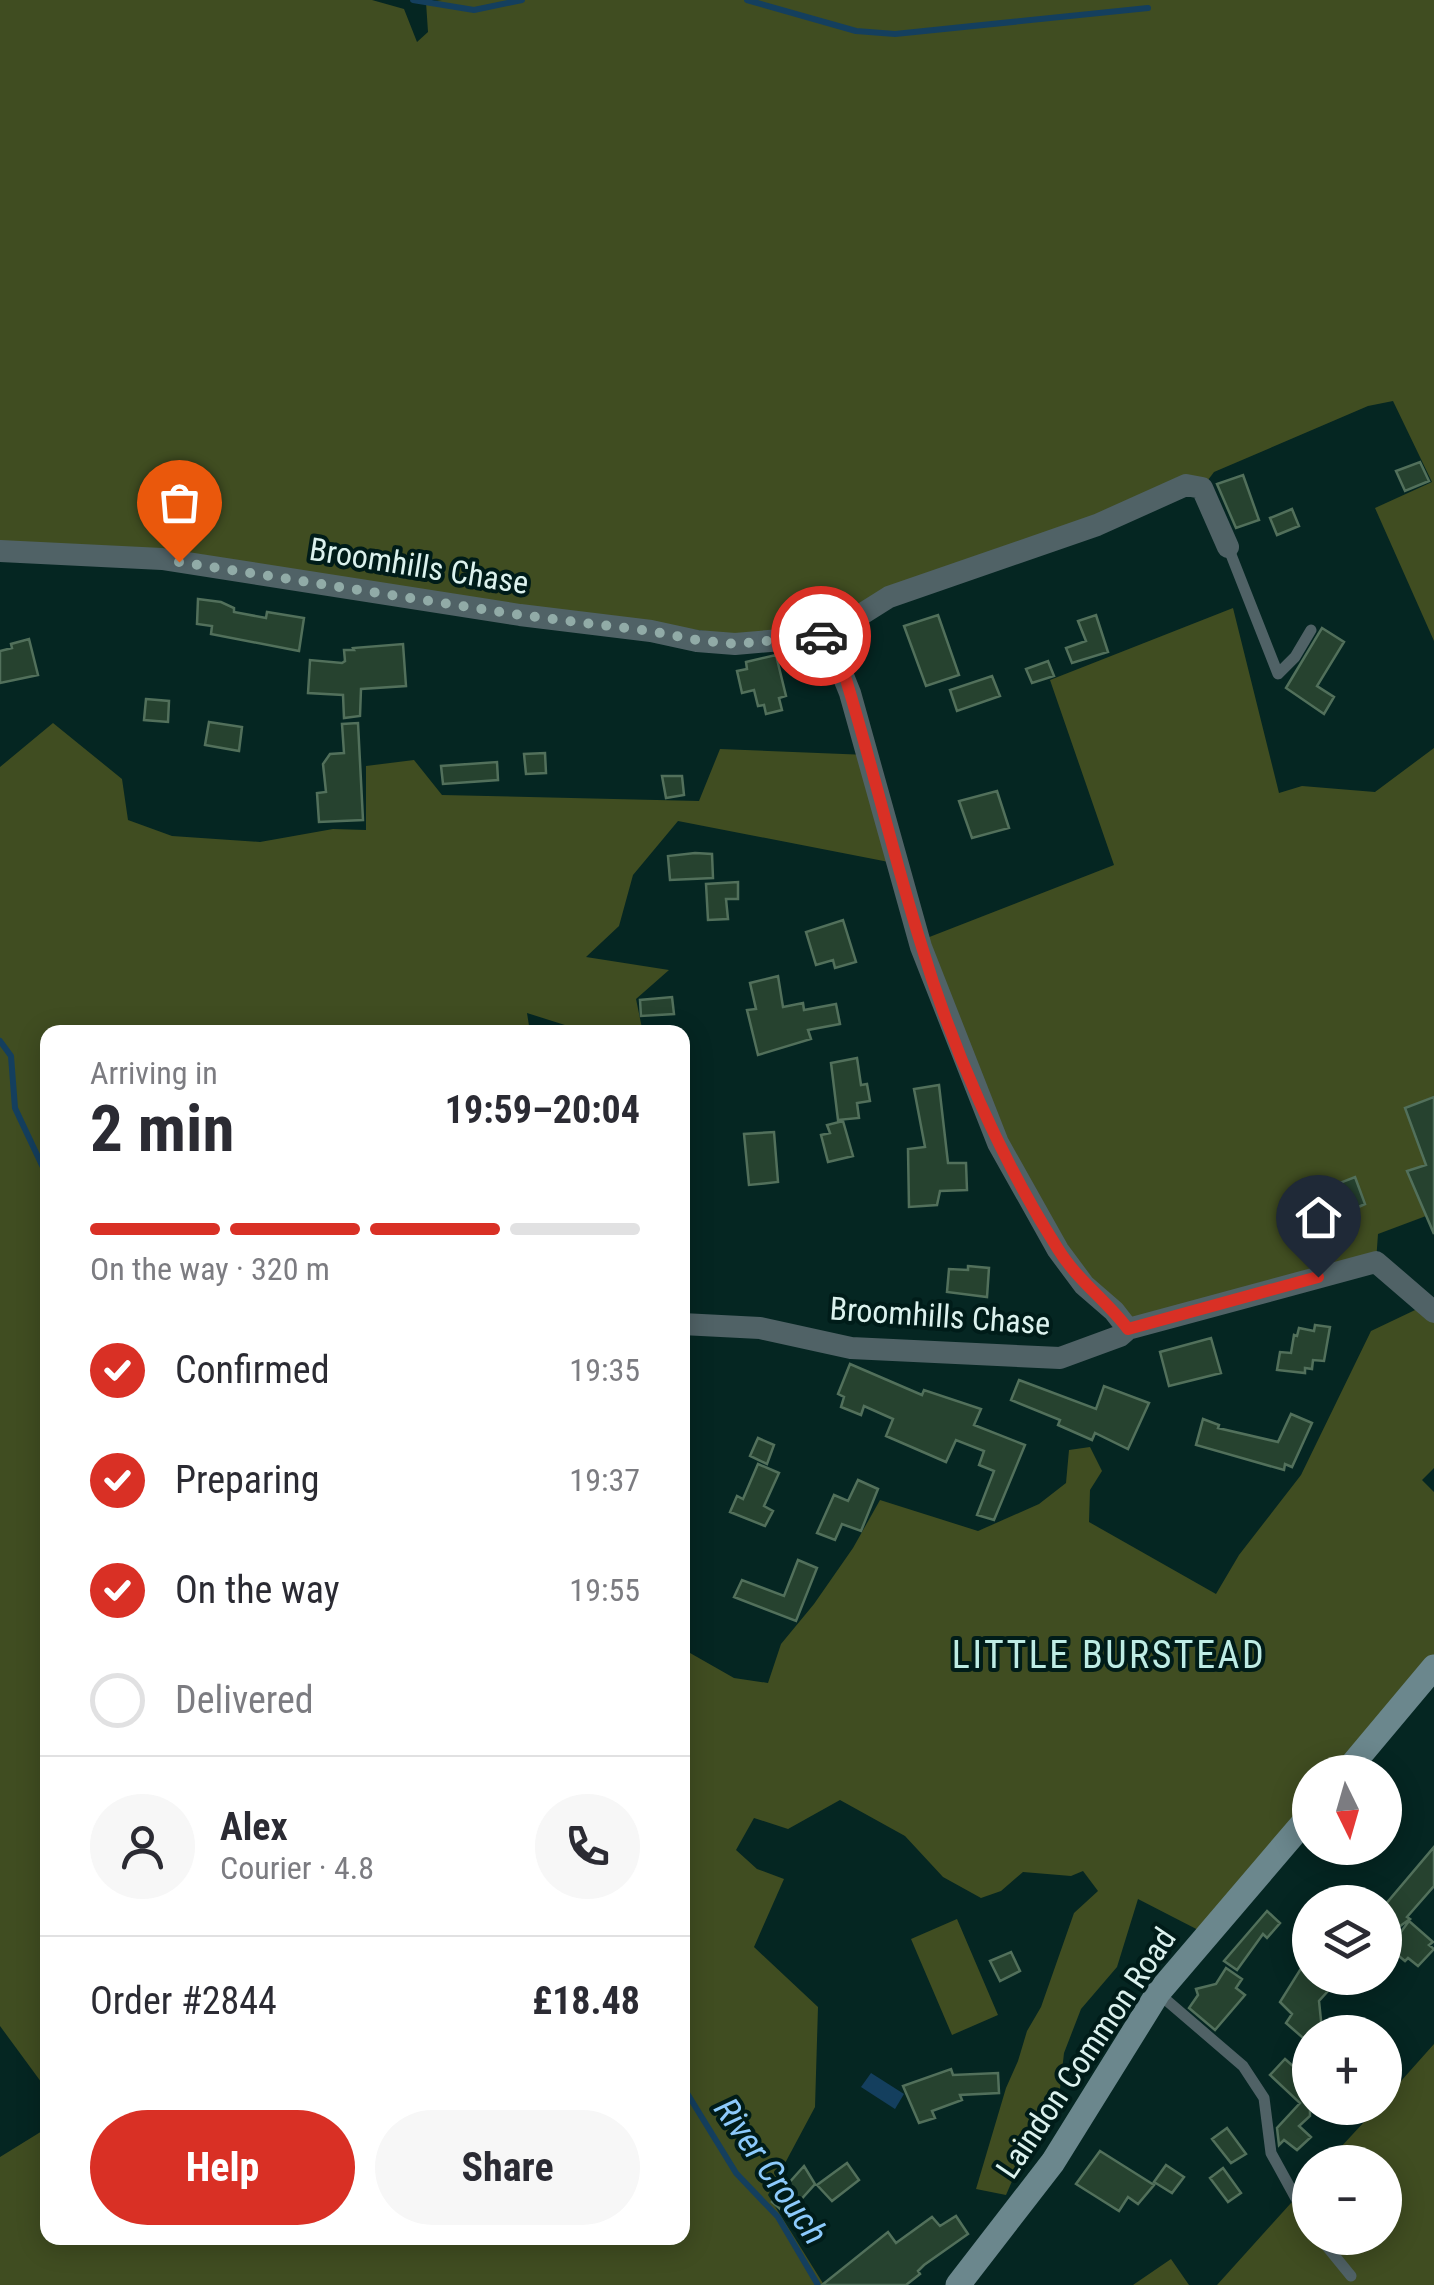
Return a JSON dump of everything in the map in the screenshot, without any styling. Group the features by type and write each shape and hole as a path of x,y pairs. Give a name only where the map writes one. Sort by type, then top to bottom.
{"street":[{"name":"Broomhills Chase","path":"0,550 162,559 462,606 749,644 827,636 889,597 1097,525 1186,486 1202,488 1228,546"},
{"name":"Broomhills Chase","path":"827,636 847,683 921,947 998,1143 1058,1250 1084,1285 1128,1329"},
{"name":"Broomhills Chase","path":"690,1324 760,1328 851,1348 1060,1358 1120,1336 1128,1329 1376,1262 1434,1312"},
{"path":"1360,1755 1434,1667"},
{"name":"Laindon Common Road","path":"958,2285 1053,2162 1158,1993 1292,1835"}],"lane":[{"path":"1228,546 1278,674 1296,657 1311,630"},
{"path":"1158,1993 1244,2066 1264,2098 1271,2153 1292,2191"},
{"path":"1334,2255 1351,2276"}],"green space":[{"path":"0,0 372,0 404,9 417,42 428,32 426,2 442,0 1434,0 1434,641 1375,508 1432,482 1393,401 1368,406 1214,472 1202,488 843,625 745,636 256,575 0,551"},
{"path":"1233,608 1279,793 1302,786 1375,792 1434,748 1434,1213 1378,1234 1376,1262 1128,1329 1058,1250 914,943 1114,865 1050,680"},
{"path":"53,723 122,779 128,820 172,836 260,842 333,829 366,830 366,766 414,760 442,795 699,801 720,749 868,755 899,864 678,821 633,875 619,926 586,957 669,970 636,999 641,1025 565,1025 527,1013 529,1025 40,1025 40,2080 0,2026 0,767"},
{"path":"1434,1301 1434,1468 1422,1480 1434,1492 1434,1667 1359,1755 1292,1755 1292,1835 1206,1934 1138,1899 1117,1967 1081,2009 1064,2053 1060,2089 1027,2147 1006,2195 976,2189 1006,2088 1027,2031 1041,2007 1074,1913 1098,1891 1083,1871 1071,1876 1023,1872 1001,1891 981,1898 943,1877 905,1836 840,1800 788,1829 754,1818 736,1850 757,1869 784,1879 754,1947 818,2007 815,2107 768,2195 824,2285 0,2285 0,2157 40,2132 40,2245 690,2245 690,1653 734,1678 768,1683 781,1644 853,1548 880,1500 978,1531 1039,1504 1066,1483 1069,1450 1090,1447 1102,1471 1090,1490 1089,1522 1216,1594 1239,1555 1301,1475 1371,1331"},
{"path":"957,1919 998,2015 952,2035 911,1939"},
{"path":"1434,2044 1434,2285 1217,2285 1292,2202 1292,2255 1402,2255 1402,2145 1343,2145 1361,2125 1402,2125 1402,2080"},
{"path":"1171,2259 1189,2285 1133,2285"}],"water":[{"path":"871,2073 904,2094 895,2109 861,2087"}],"building":[{"path":"1420,462 1429,481 1405,491 1396,471"},
{"path":"1243,475 1259,520 1236,528 1217,484"},
{"path":"1292,509 1299,526 1277,535 1270,518"},
{"path":"198,599 221,602 234,608 234,612 266,618 267,612 304,618 299,651 211,634 212,626 197,624"},
{"path":"938,615 959,675 926,686 904,626"},
{"path":"1096,615 1108,652 1072,663 1066,648 1086,641 1078,621"},
{"path":"1322,628 1344,642 1317,686 1334,697 1324,714 1286,688"},
{"path":"29,639 38,675 0,683 0,651"},
{"path":"403,644 406,686 361,689 360,716 344,718 343,695 308,693 310,660 342,663 344,650"},
{"path":"776,655 786,696 779,698 782,710 766,714 764,705 758,706 754,690 742,693 737,671 747,669 746,662"},
{"path":"1048,661 1054,676 1032,683 1026,669"},
{"path":"992,676 1000,696 957,711 950,690"},
{"path":"146,699 169,701 168,722 144,720"},
{"path":"209,722 242,727 239,751 205,745"},
{"path":"358,723 363,820 319,822 317,793 326,792 323,764 330,754 344,753 342,724"},
{"path":"545,753 546,773 526,774 524,754"},
{"path":"497,762 498,780 443,784 441,766"},
{"path":"662,776 682,776 684,795 666,798"},
{"path":"997,791 1009,828 972,838 959,801"},
{"path":"712,854 713,878 670,880 668,856"},
{"path":"738,882 738,899 726,899 728,919 708,920 706,884"},
{"path":"843,920 856,962 835,968 833,960 816,965 806,932"},
{"path":"778,976 783,1007 803,1003 804,1010 836,1004 840,1024 808,1030 811,1039 758,1055 747,1010 756,1009 750,983"},
{"path":"672,997 674,1014 641,1016 640,1000"},
{"path":"857,1058 861,1085 867,1084 870,1101 857,1103 859,1118 838,1120 831,1063"},
{"path":"939,1085 948,1163 966,1163 967,1190 940,1191 937,1205 909,1207 908,1149 925,1147 914,1089"},
{"path":"1434,1097 1434,1234 1407,1171 1426,1165 1405,1108"},
{"path":"843,1121 853,1156 828,1162 821,1135 830,1133 827,1125"},
{"path":"774,1132 778,1182 749,1185 744,1134"},
{"path":"1355,1177 1365,1204 1300,1234 1288,1203"},
{"path":"968,1266 989,1268 987,1297 947,1292 949,1269 968,1270"},
{"path":"1315,1325 1330,1327 1324,1361 1313,1360 1312,1369 1305,1368 1305,1373 1277,1370 1280,1352 1291,1353 1299,1328 1314,1331"},
{"path":"1211,1338 1221,1373 1169,1386 1160,1352"},
{"path":"850,1364 922,1395 924,1390 981,1409 974,1425 1025,1445 994,1520 977,1515 994,1471 979,1465 984,1451 956,1440 946,1462 886,1436 893,1419 864,1406 861,1415 841,1407 844,1397 838,1394"},
{"path":"1019,1380 1096,1409 1104,1386 1149,1403 1128,1449 1095,1433 1092,1440 1058,1425 1060,1420 1011,1400"},
{"path":"1291,1414 1312,1423 1292,1467 1285,1464 1284,1470 1196,1445 1203,1419 1219,1425 1218,1428 1278,1442"},
{"path":"758,1438 774,1445 767,1464 750,1456"},
{"path":"758,1464 779,1473 764,1506 773,1511 765,1526 730,1512 737,1496 743,1499"},
{"path":"858,1480 878,1489 861,1531 842,1524 835,1540 817,1533 834,1495 848,1501"},
{"path":"798,1560 817,1568 796,1621 734,1597 742,1580 784,1596"},
{"path":"1434,1847 1434,1886 1402,1925 1402,1885"},
{"path":"1267,1911 1280,1923 1267,1938 1263,1934 1237,1970 1224,1961"},
{"path":"1409,1921 1433,1942 1429,1945 1434,1949 1418,1966 1408,1958 1402,1959 1402,1930"},
{"path":"1011,1952 1020,1971 1000,1981 990,1961"},
{"path":"1226,1968 1242,1979 1236,1988 1245,1995 1215,2030 1189,2008 1198,1995 1196,1989 1216,1984"},
{"path":"1292,1983 1292,1995 1324,1995 1319,2001 1320,2015 1292,2015 1292,2028 1286,2023 1292,2014 1280,2002"},
{"path":"1285,2059 1292,2065 1292,2096 1270,2075"},
{"path":"951,2069 953,2075 998,2073 999,2093 960,2095 962,2100 932,2111 935,2118 919,2123 903,2086"},
{"path":"1292,2112 1292,2125 1300,2125 1311,2137 1302,2145 1292,2146 1284,2140 1279,2145 1277,2128"},
{"path":"1227,2128 1246,2154 1231,2163 1212,2139"},
{"path":"1100,2151 1154,2185 1138,2204 1128,2197 1119,2211 1076,2184"},
{"path":"847,2163 859,2180 832,2201 817,2185"},
{"path":"1166,2165 1184,2177 1172,2193 1154,2182"},
{"path":"804,2166 815,2184 787,2215 772,2202"},
{"path":"1223,2168 1241,2193 1228,2202 1210,2178"},
{"path":"956,2216 968,2234 924,2265 918,2271 920,2274 906,2285 822,2285 888,2232 896,2243 932,2217 940,2226"}],"waterway":[{"path":"413,0 474,10 522,0"},
{"path":"747,0 856,31 895,34 1148,8"},
{"name":"River Crouch","path":"0,1041 11,1056 15,1108 40,1161"},
{"name":"River Crouch","path":"690,2098 736,2173 778,2217 818,2285"}],"way so far":[{"path":"179,562 697,640 735,644 821,636"}],"district":[{"name":"LITTLE BURSTEAD","path":"1109,1655"}],"route":[{"path":"821,636 827,636 844,673 921,947 998,1143 1058,1250 1084,1285 1128,1329 1318,1277"}]}
